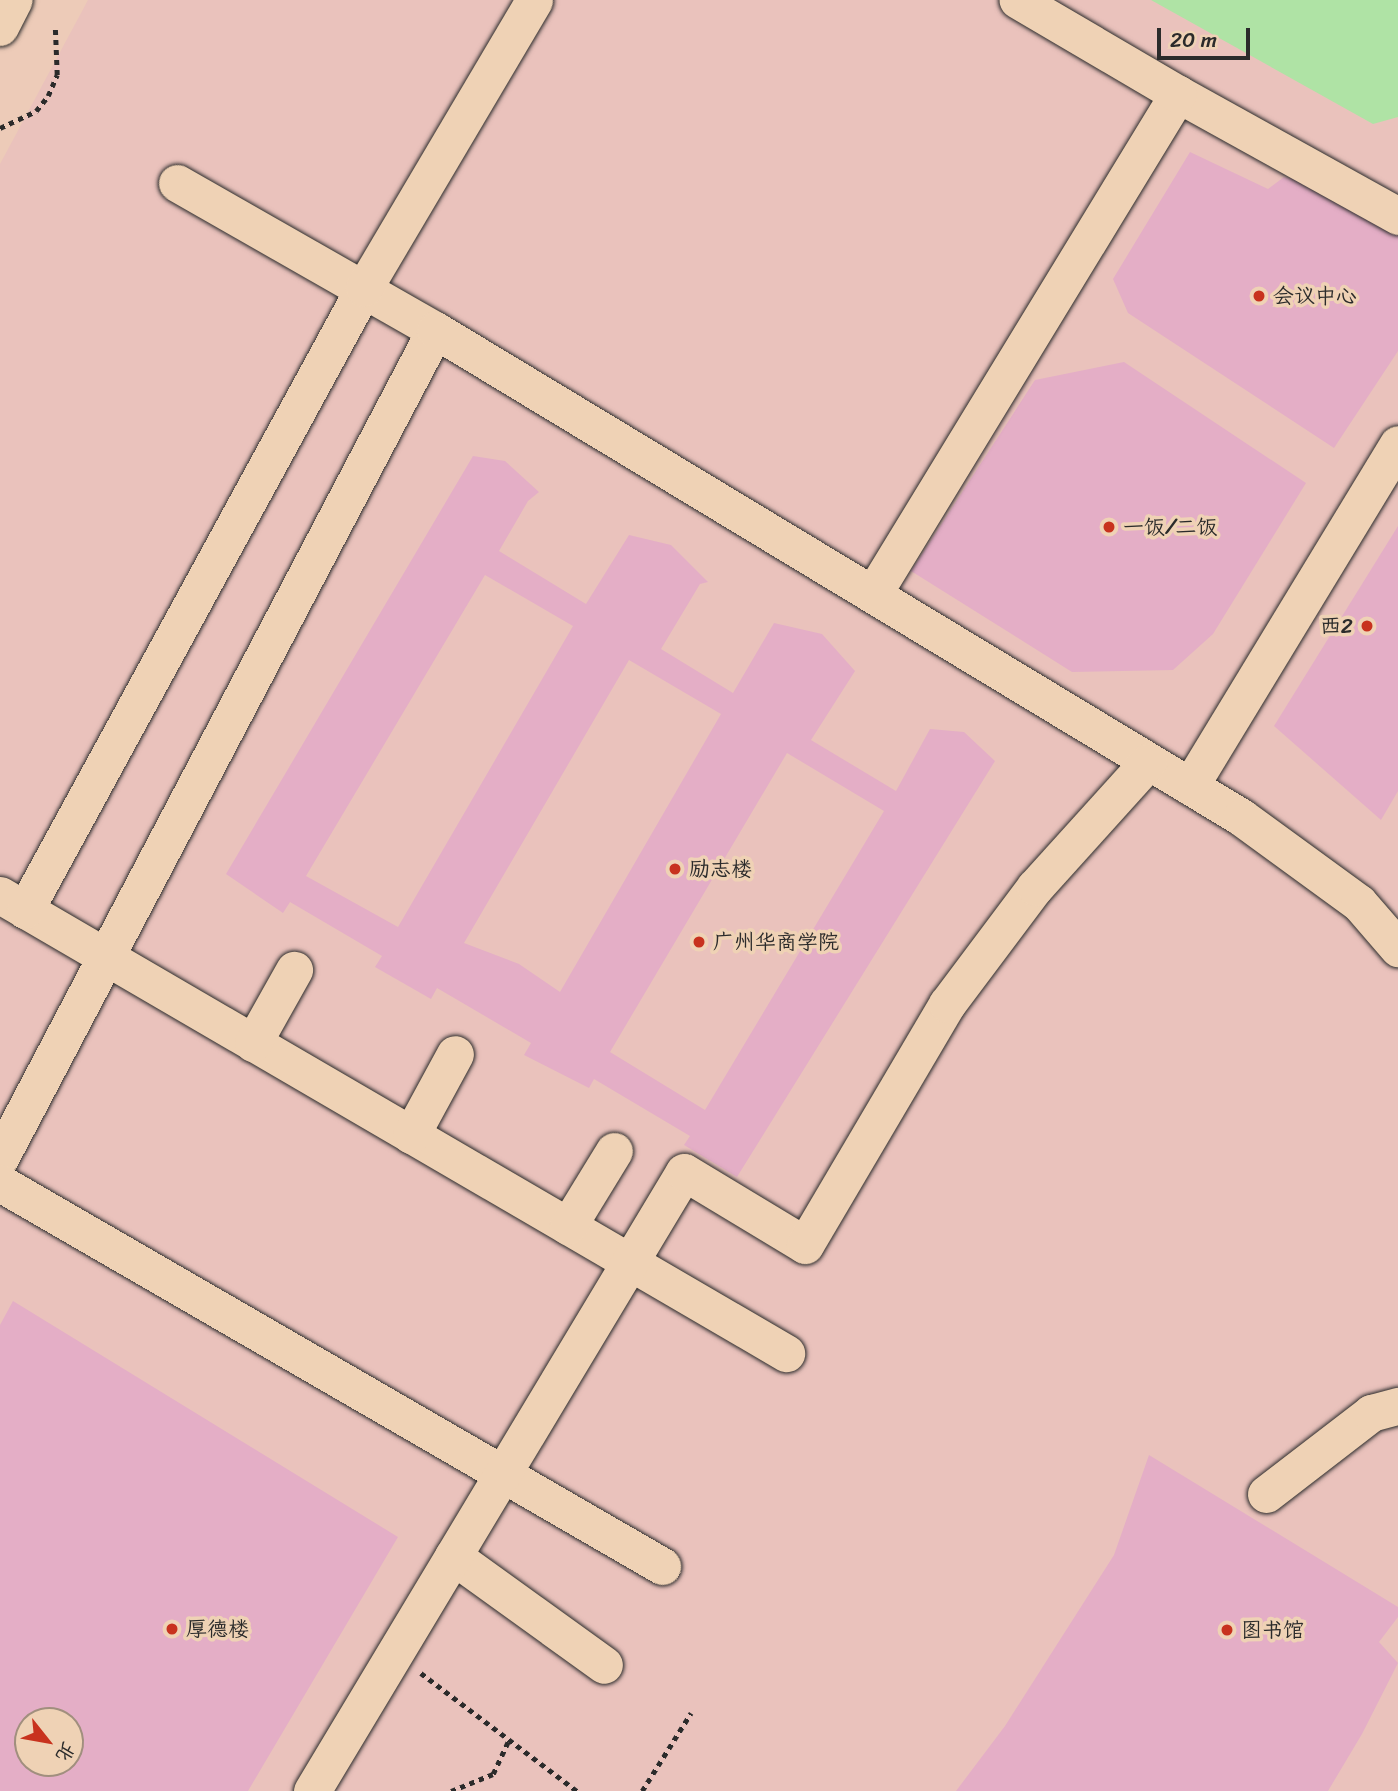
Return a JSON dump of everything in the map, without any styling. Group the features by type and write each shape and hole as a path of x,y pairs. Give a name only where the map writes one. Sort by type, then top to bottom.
{"street":[{"path":"0,27 14,0"},
{"path":"534,0 364,288 12,902 786,1353"},
{"path":"1018,0 1178,94 1398,216"},
{"path":"873,594 1178,94"},
{"path":"177,183 435,330 1241,817 1359,903 1398,948"},
{"path":"0,1158 435,330"},
{"path":"1190,786 1398,444"},
{"path":"312,1791 684,1172 805,1245 947,1004 1035,887 1148,762"},
{"path":"253,1043 294,971"},
{"path":"411,1135 455,1054"},
{"path":"568,1226 614,1151"},
{"path":"0,1183 662,1566"},
{"path":"1266,1494 1371,1413 1398,1406"},
{"path":"453,1556 604,1665"}],"path":[{"path":"0,128 27,117 48,96 57,75 55,25"},
{"path":"395,1653 577,1791"},
{"path":"642,1791 691,1713"},
{"path":"452,1791 493,1774 509,1740"}],"shaded area":[{"name":"广州华商学院","path":"88,0 1398,0 1398,1791 0,1791 0,164"}],"green space":[{"path":"1151,0 1398,0 1398,117 1373,124"}],"building":[{"name":"会议中心","path":"1190,152 1268,189 1284,177 1336,188 1398,228 1398,351 1334,448 1128,313 1113,279"},
{"name":"一饭/二饭","path":"1124,362 1306,483 1213,634 1173,670 1072,672 911,571 1035,380"},
{"path":"473,456 505,461 539,492 528,501 499,551 586,604 629,535 671,545 708,582 700,584 661,649 733,693 774,623 822,634 855,671 811,740 896,791 930,729 964,732 995,761 737,1177 684,1145 690,1136 594,1079 589,1088 524,1055 531,1043 437,988 431,999 375,967 382,956 290,902 283,913 226,874","holes":["485,575 573,626 398,927 306,876","629,660 721,714 560,992 519,964 464,943","787,753 884,811 705,1110 610,1052"]},
{"name":"西2","path":"1398,526 1398,791 1381,820 1274,726"},
{"name":"厚德楼","path":"13,1301 398,1537 248,1791 0,1791 0,1325"},
{"name":"图书馆","path":"1149,1455 1398,1607 1398,1617 1379,1642 1398,1663 1362,1734 1328,1791 956,1791 1005,1726 1114,1555"}],"place":[{"name":"会议中心","path":"1259,296"},
{"name":"一饭/二饭","path":"1109,527"},
{"name":"西2","path":"1367,626"},
{"name":"励志楼","path":"675,869"},
{"name":"广州华商学院","path":"699,942"},
{"name":"厚德楼","path":"172,1629"},
{"name":"图书馆","path":"1227,1630"}]}
